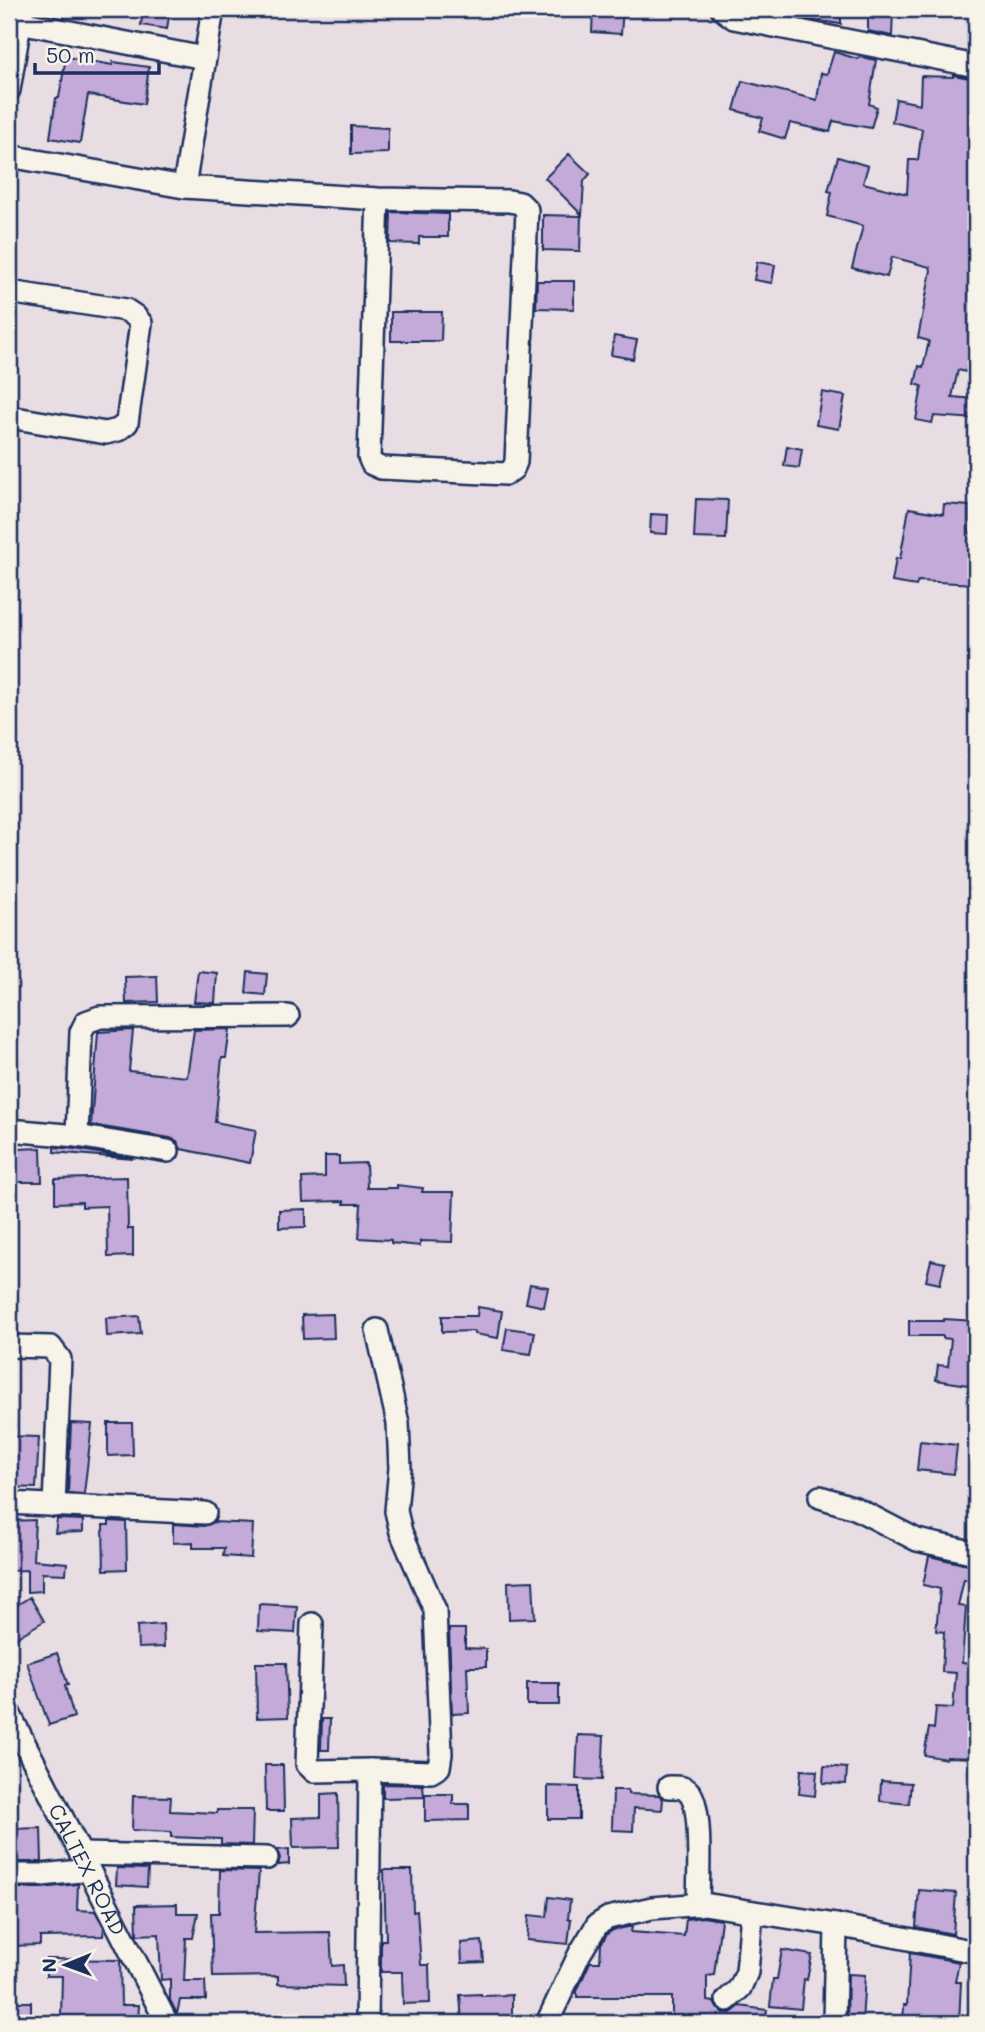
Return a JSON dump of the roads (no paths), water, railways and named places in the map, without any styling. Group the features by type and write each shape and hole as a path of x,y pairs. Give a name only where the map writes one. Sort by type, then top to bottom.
{"street":[{"path":"184,187 213,9"},
{"path":"722,9 734,18 976,66"},
{"path":"9,90 17,17 204,58"},
{"path":"9,156 184,187 378,199 520,203 527,209 516,462 513,469 506,474 381,468 372,464 369,457 378,199"},
{"path":"9,292 126,310 141,323 127,423 118,430 106,433 9,417"},
{"path":"77,1136 80,1032 86,1022 100,1017 288,1016"},
{"path":"9,1130 77,1136 168,1151"},
{"path":"312,1624 307,1764 314,1771 431,1772 439,1767 441,1754 435,1611 401,1532 396,1511 400,1468 398,1423 377,1330"},
{"path":"9,1346 51,1347 57,1351 60,1359 54,1506"},
{"path":"820,1497 855,1508 917,1540 976,1553"},
{"path":"9,1503 205,1513"},
{"name":"CALTEX ROAD","path":"9,1713 167,2023"},
{"path":"367,2023 370,1770"},
{"path":"669,1787 684,1788 690,1793 694,1803 698,1823 698,1905"},
{"path":"9,1875 42,1875 85,1862 267,1858"},
{"path":"547,2023 580,1953 597,1925 608,1918 652,1908 698,1905 752,1912 976,1952"},
{"path":"727,2000 740,1988 747,1972 752,1912"},
{"path":"834,2023 836,1925"}]}
